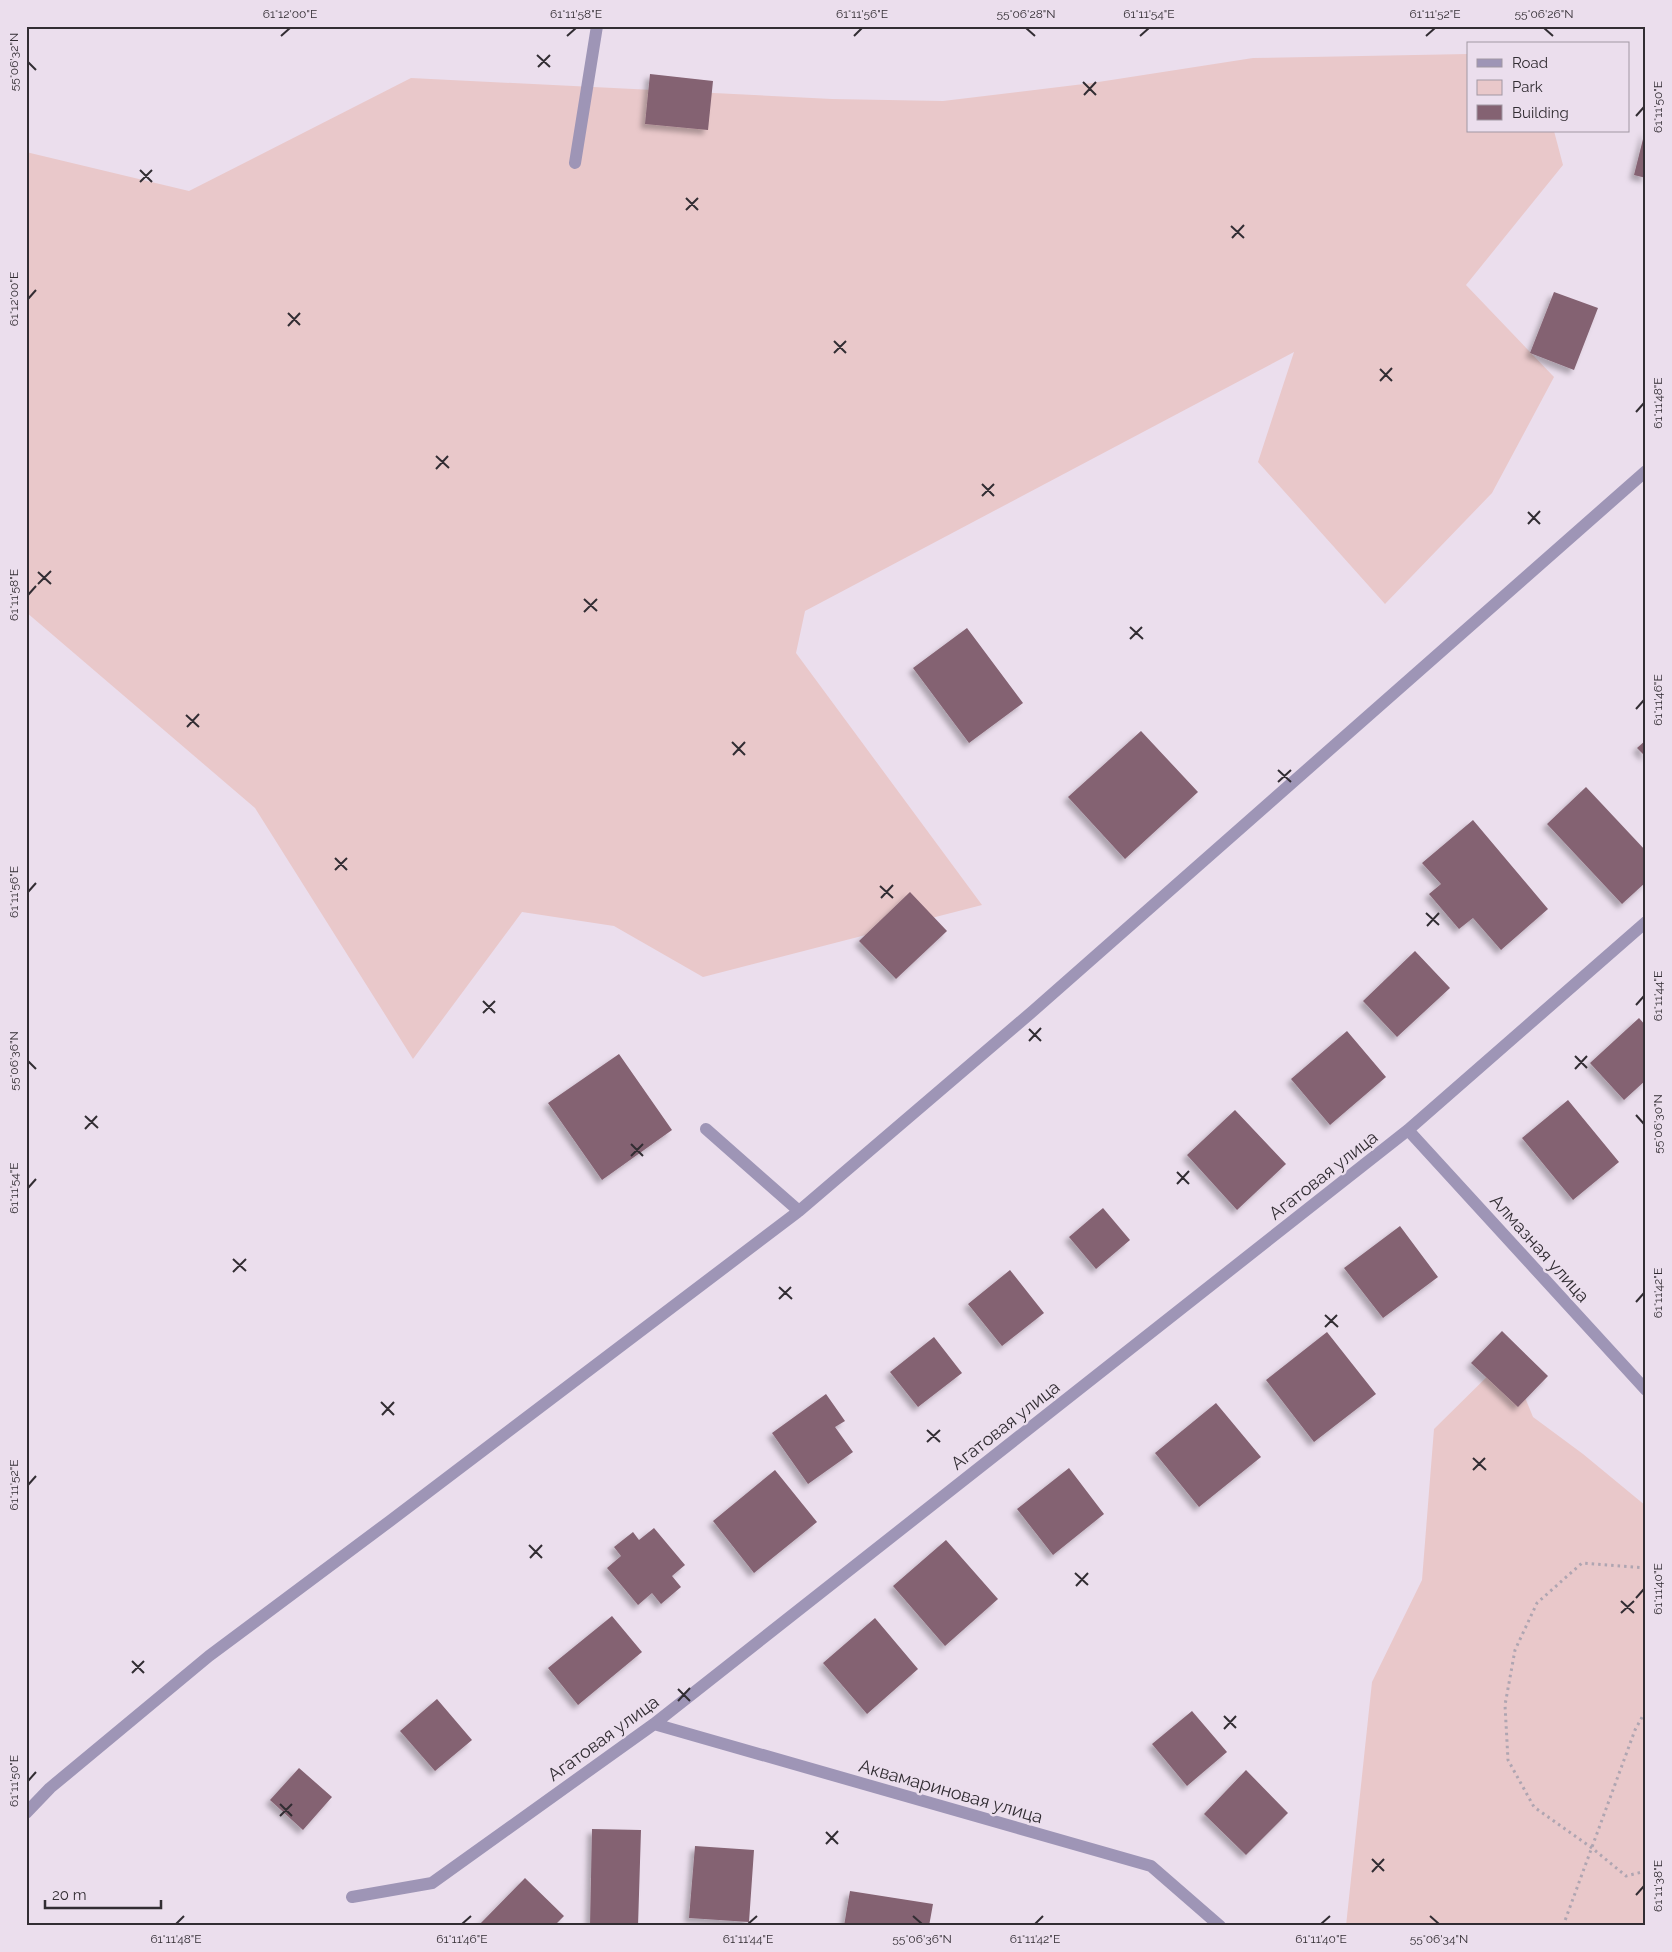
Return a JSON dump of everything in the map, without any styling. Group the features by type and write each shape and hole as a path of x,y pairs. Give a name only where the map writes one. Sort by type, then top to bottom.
{"street":[{"path":"575,163 597,26"},
{"path":"26,1813 50,1788 209,1656 799,1211 1033,1011 1646,471"},
{"name":"Агатовая улица","path":"352,1897 432,1883 654,1724 1408,1130 1646,922"},
{"path":"706,1129 799,1211"},
{"name":"Алмазная улица","path":"1408,1130 1646,1390"},
{"name":"Аквамариновая улица","path":"654,1724 1152,1866 1220,1926"}],"path":[{"path":"1646,1568 1582,1563 1537,1603 1515,1650 1505,1705 1508,1760 1534,1807 1592,1848 1626,1876 1646,1871"},
{"path":"1563,1926 1635,1730 1646,1710"}],"green space":[{"path":"1467,54 1467,132 1554,132 1563,165 1466,285 1554,377 1492,493 1385,604 1258,462 1294,352 805,611 796,653 982,905 703,977 614,926 522,912 413,1059 255,808 26,612 26,152 189,191 411,78 832,99 943,101 1092,83 1253,58"},
{"path":"1508,1356 1533,1417 1583,1454 1646,1506 1646,1926 1346,1926 1372,1682 1422,1580 1434,1429"}],"building":[{"path":"650,74 713,81 708,130 645,124"},
{"path":"1646,131 1646,178 1634,175"},
{"path":"1554,292 1598,308 1574,370 1530,353"},
{"path":"967,628 1023,703 969,743 913,668"},
{"path":"1141,731 1198,792 1125,859 1068,797"},
{"path":"1646,740 1646,757 1637,748"},
{"path":"1586,787 1646,851 1646,882 1622,904 1547,824"},
{"path":"1473,820 1548,909 1501,950 1473,918 1459,929 1429,894 1441,884 1422,863"},
{"path":"910,892 947,931 896,979 859,941"},
{"path":"1415,951 1450,988 1397,1037 1363,1001"},
{"path":"1639,1018 1646,1026 1646,1080 1624,1100 1590,1063"},
{"path":"1347,1031 1386,1077 1330,1125 1291,1079"},
{"path":"619,1054 672,1130 602,1180 548,1103"},
{"path":"1568,1100 1619,1162 1573,1200 1522,1138"},
{"path":"1235,1110 1286,1164 1237,1210 1187,1155"},
{"path":"1103,1208 1130,1240 1096,1269 1069,1237"},
{"path":"1400,1226 1438,1277 1383,1318 1344,1268"},
{"path":"1010,1270 1044,1313 1002,1346 968,1304"},
{"path":"1502,1331 1548,1376 1518,1407 1471,1363"},
{"path":"1327,1332 1376,1394 1314,1442 1266,1380"},
{"path":"934,1337 962,1373 918,1407 890,1372"},
{"path":"826,1394 845,1421 835,1427 853,1452 808,1484 772,1433"},
{"path":"1216,1403 1261,1457 1199,1507 1155,1453"},
{"path":"1069,1468 1104,1514 1053,1555 1017,1509"},
{"path":"775,1470 817,1522 754,1573 713,1521"},
{"path":"654,1528 685,1565 672,1576 681,1587 661,1604 652,1593 638,1605 607,1568 621,1556 614,1547 633,1532 639,1540"},
{"path":"946,1540 998,1599 945,1646 893,1586"},
{"path":"612,1616 642,1652 578,1705 548,1668"},
{"path":"875,1618 918,1669 867,1714 823,1663"},
{"path":"437,1699 472,1740 435,1771 400,1731"},
{"path":"1192,1711 1227,1752 1187,1786 1152,1744"},
{"path":"299,1768 332,1797 303,1830 270,1800"},
{"path":"1246,1770 1288,1813 1246,1855 1204,1814"},
{"path":"592,1829 641,1830 638,1926 590,1926"},
{"path":"695,1846 754,1850 749,1922 689,1918"},
{"path":"525,1878 564,1916 554,1926 478,1926"},
{"path":"850,1891 933,1904 929,1926 844,1926"}]}
